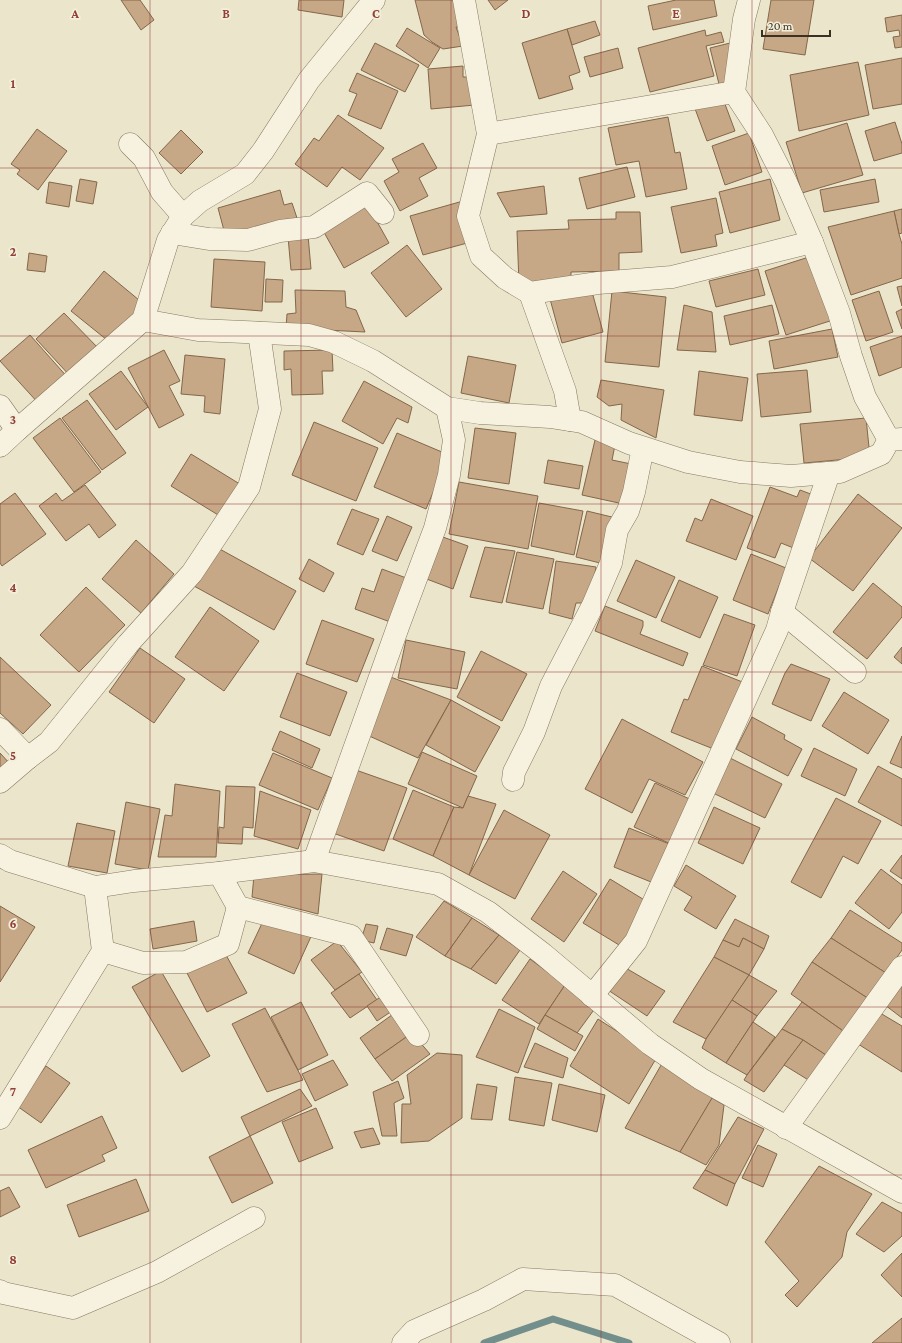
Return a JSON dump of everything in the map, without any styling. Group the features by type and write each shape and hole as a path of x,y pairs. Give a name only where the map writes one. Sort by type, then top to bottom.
{"street":[{"path":"0,446 143,320 168,240 177,225 200,201 245,174 263,151 309,80 374,0"},
{"path":"464,0 488,134 468,216 481,256 505,278 530,293 598,283 672,277 812,242"},
{"path":"143,320 198,330 309,335 334,342 373,361 447,408 480,413 550,417 582,422 643,448 688,462 740,472 791,476 840,472 881,454 896,440 865,397 851,356 839,313 812,242 786,182 762,135 734,92 744,19 749,0"},
{"path":"488,134 734,92"},
{"path":"130,144 144,158 177,225 209,239 248,240 280,231 314,227 367,193 384,213"},
{"path":"530,293 565,392 570,420"},
{"path":"0,782 49,742 128,644 192,572 249,487 270,408 259,333"},
{"path":"0,406 17,430"},
{"path":"314,861 396,631 435,528 449,475 454,440 447,408"},
{"path":"513,780 514,772 534,732 551,686 593,605 611,563 617,530 628,511 634,492 643,448"},
{"path":"592,996 636,941 777,630 829,473"},
{"path":"782,612 855,672"},
{"path":"0,729 28,758"},
{"path":"0,855 10,861 96,886 314,861 438,884 488,912 543,954 650,1044 701,1079 902,1192"},
{"path":"103,951 143,963 186,962 228,944 238,907 219,873"},
{"path":"0,1118 103,951 96,886"},
{"path":"238,907 351,936 418,1035"},
{"path":"786,1128 902,967"},
{"path":"0,1291 2,1293 73,1308 157,1272 254,1218"},
{"path":"403,1343 414,1331 484,1300 523,1279 614,1285 719,1343"}],"building":[{"path":"121,0 140,0 154,20 141,30"},
{"path":"299,0 344,0 342,17 298,10"},
{"path":"415,0 458,0 462,26 456,27 463,46 443,49 424,35"},
{"path":"488,0 508,0 495,10"},
{"path":"676,0 714,0 717,16 653,30 648,6"},
{"path":"771,0 814,0 805,55 763,49"},
{"path":"902,15 902,47 895,48 893,37 900,36 899,30 887,32 885,18"},
{"path":"595,21 600,35 572,45 567,29"},
{"path":"407,28 440,48 428,68 396,46"},
{"path":"567,29 580,72 569,76 573,89 539,99 522,43"},
{"path":"705,30 706,36 721,32 724,42 706,46 714,76 650,92 638,48"},
{"path":"738,41 737,80 719,84 710,48"},
{"path":"375,43 419,65 405,92 361,70"},
{"path":"618,48 623,68 590,77 584,57"},
{"path":"902,58 902,104 873,109 865,65"},
{"path":"858,62 869,115 799,131 790,75"},
{"path":"463,66 463,77 472,77 475,105 431,109 428,69"},
{"path":"357,73 398,91 381,129 348,115 357,94 349,91"},
{"path":"722,96 735,131 707,141 694,106"},
{"path":"338,115 384,148 360,180 342,167 327,187 295,164 314,138 319,141"},
{"path":"668,117 675,153 680,152 687,189 646,197 639,161 616,165 608,128"},
{"path":"895,122 902,144 902,153 874,161 865,131"},
{"path":"847,123 863,175 802,193 786,142"},
{"path":"37,129 67,151 38,190 17,174 20,170 11,164"},
{"path":"181,130 203,152 181,174 159,153"},
{"path":"749,133 762,172 725,185 712,146"},
{"path":"423,143 437,168 419,178 428,196 400,211 384,181 399,172 392,159"},
{"path":"627,167 635,197 587,209 579,178"},
{"path":"80,179 97,182 93,204 76,201"},
{"path":"770,179 780,220 730,233 719,192"},
{"path":"875,179 879,202 824,212 820,190"},
{"path":"49,182 72,186 69,207 46,203"},
{"path":"544,186 547,214 510,217 497,193"},
{"path":"280,190 284,205 292,203 297,218 226,238 218,208"},
{"path":"716,198 723,233 715,235 717,246 681,253 671,207"},
{"path":"463,201 471,242 423,255 410,216"},
{"path":"366,202 389,243 344,268 321,227"},
{"path":"902,209 902,233 899,234 894,211"},
{"path":"894,211 902,244 902,278 851,295 828,227"},
{"path":"616,212 640,212 642,252 619,253 619,271 571,272 571,281 519,283 517,231 569,229 568,220 616,219"},
{"path":"308,235 311,269 291,270 288,237"},
{"path":"407,245 442,289 406,317 371,273"},
{"path":"29,253 47,256 45,272 27,270"},
{"path":"812,256 833,320 786,335 765,271"},
{"path":"214,259 265,262 262,311 211,307"},
{"path":"758,269 765,295 716,307 709,281"},
{"path":"104,271 145,305 112,344 71,311"},
{"path":"266,279 283,280 282,302 265,302"},
{"path":"902,286 902,306 897,287"},
{"path":"591,288 603,332 562,343 550,299"},
{"path":"295,290 345,291 346,307 356,310 365,332 286,328 287,314 296,313"},
{"path":"612,291 666,297 659,367 605,362"},
{"path":"879,291 893,332 866,341 852,300"},
{"path":"684,305 712,312 716,352 677,350"},
{"path":"772,305 779,334 730,345 724,316"},
{"path":"902,309 902,329 896,312"},
{"path":"64,313 100,350 71,377 36,339"},
{"path":"832,329 838,357 774,369 769,341"},
{"path":"30,335 69,379 40,405 0,361"},
{"path":"902,336 902,367 879,376 870,347"},
{"path":"164,350 180,381 169,386 184,415 159,428 128,368"},
{"path":"332,350 333,371 322,371 323,394 292,395 291,369 284,370 284,351"},
{"path":"185,355 225,359 220,414 204,412 205,396 181,394"},
{"path":"468,356 516,365 509,403 461,393"},
{"path":"807,370 811,412 761,417 757,374"},
{"path":"121,371 148,407 116,430 89,394"},
{"path":"699,371 748,378 742,421 694,415"},
{"path":"601,380 664,390 656,438 621,420 622,404 609,406 597,397"},
{"path":"364,381 412,407 408,423 397,418 383,444 342,421"},
{"path":"87,400 126,453 102,470 62,418"},
{"path":"60,418 101,472 74,492 33,438"},
{"path":"866,418 870,457 804,463 800,424"},
{"path":"314,422 378,448 356,501 292,475"},
{"path":"475,428 516,433 509,484 468,478"},
{"path":"397,433 449,455 426,509 374,487"},
{"path":"595,440 615,445 612,460 636,465 628,505 582,495"},
{"path":"191,454 243,486 223,518 171,486"},
{"path":"548,460 583,466 579,489 544,483"},
{"path":"459,482 538,496 528,549 449,534"},
{"path":"85,485 116,525 99,538 89,524 66,541 39,506 56,493 62,501"},
{"path":"770,487 797,497 800,490 816,496 796,549 781,543 775,558 747,548"},
{"path":"15,493 46,534 2,566 0,563 0,504"},
{"path":"858,494 902,528 853,591 809,558"},
{"path":"711,499 753,516 736,560 686,541 695,518 702,521"},
{"path":"539,503 583,511 574,555 531,546"},
{"path":"352,509 379,519 363,555 337,544"},
{"path":"587,511 616,518 604,564 576,557"},
{"path":"387,516 412,527 397,561 372,551"},
{"path":"440,536 468,546 453,589 424,578"},
{"path":"136,540 174,574 141,613 102,579"},
{"path":"216,547 296,591 274,630 194,586"},
{"path":"485,547 515,551 502,603 470,597"},
{"path":"517,552 554,559 543,609 506,602"},
{"path":"751,554 786,568 768,614 733,600"},
{"path":"309,559 334,573 324,592 299,579"},
{"path":"636,560 675,577 656,618 617,601"},
{"path":"556,561 596,567 590,603 576,603 572,619 549,613"},
{"path":"382,569 409,579 393,623 355,609 362,588 374,592"},
{"path":"679,580 718,597 700,638 661,621"},
{"path":"873,583 902,607 902,617 867,659 833,632"},
{"path":"86,587 125,625 79,672 40,635"},
{"path":"605,606 643,621 640,634 688,653 683,666 595,631"},
{"path":"210,607 259,641 224,691 175,657"},
{"path":"724,614 755,625 737,676 703,665"},
{"path":"322,620 374,639 357,682 306,664"},
{"path":"406,640 465,652 457,689 398,678"},
{"path":"902,647 902,664 894,657"},
{"path":"140,648 185,679 154,723 109,692"},
{"path":"481,651 527,674 502,721 457,697"},
{"path":"0,657 51,705 23,734 0,713"},
{"path":"791,664 830,679 811,721 772,704 785,673"},
{"path":"702,666 745,683 716,750 671,732 684,699 688,700"},
{"path":"297,673 347,692 330,736 280,717"},
{"path":"388,676 451,700 418,758 367,735"},
{"path":"844,692 889,720 868,754 822,726"},
{"path":"451,700 500,727 475,772 426,745"},
{"path":"752,717 785,735 784,739 802,749 788,776 736,749"},
{"path":"622,719 703,762 685,795 649,779 632,813 585,789"},
{"path":"280,731 320,749 312,768 272,750"},
{"path":"902,736 902,768 890,763"},
{"path":"814,748 857,769 845,796 801,776"},
{"path":"422,752 477,776 463,808 408,784"},
{"path":"0,753 11,765 0,775"},
{"path":"273,753 332,778 318,810 259,785"},
{"path":"730,758 782,784 765,818 713,793"},
{"path":"878,766 902,779 902,826 858,802"},
{"path":"353,769 407,788 384,851 330,832"},
{"path":"655,783 696,802 675,846 634,827"},
{"path":"175,784 220,791 216,857 158,857 165,815 172,816"},
{"path":"226,786 255,787 253,828 243,827 242,844 218,843 219,827 224,828"},
{"path":"413,790 454,807 433,856 393,839"},
{"path":"260,791 311,810 298,849 254,836"},
{"path":"468,796 496,804 469,875 433,856 454,807 463,808"},
{"path":"836,798 881,821 858,864 843,856 821,898 791,882"},
{"path":"126,802 160,809 148,870 115,864"},
{"path":"714,807 760,828 743,864 698,843"},
{"path":"504,810 550,835 515,899 469,875"},
{"path":"77,823 115,831 107,873 68,866"},
{"path":"629,828 672,845 656,884 614,867"},
{"path":"902,855 902,879 890,871"},
{"path":"686,865 736,896 716,929 684,910 692,897 674,886"},
{"path":"881,869 902,885 902,912 889,929 855,903"},
{"path":"563,871 597,894 564,942 531,919"},
{"path":"322,874 318,914 252,897 254,875"},
{"path":"610,879 651,904 624,948 583,923"},
{"path":"444,901 472,918 445,956 416,937"},
{"path":"0,906 35,927 0,982"},
{"path":"850,910 902,943 902,950 886,973 831,938"},
{"path":"265,917 314,930 294,974 248,953"},
{"path":"472,918 499,935 471,969 445,956"},
{"path":"735,919 769,936 764,949 743,938 739,947 723,940"},
{"path":"194,921 197,941 153,949 150,929"},
{"path":"366,924 378,926 374,943 361,940"},
{"path":"387,928 413,935 406,956 380,949"},
{"path":"499,935 520,950 496,984 471,969"},
{"path":"743,938 764,949 749,975 714,957 723,940 739,947"},
{"path":"831,938 886,973 869,999 812,962"},
{"path":"337,941 362,972 335,990 311,960"},
{"path":"226,955 247,993 207,1012 187,973"},
{"path":"714,957 749,975 706,1039 673,1022"},
{"path":"530,959 565,985 539,1024 502,1000"},
{"path":"812,962 869,999 846,1033 791,994"},
{"path":"624,967 665,991 647,1016 608,990"},
{"path":"161,971 210,1056 182,1072 132,987"},
{"path":"359,974 377,1000 350,1018 331,993"},
{"path":"749,975 777,991 757,1016 732,1000"},
{"path":"902,979 902,1018 885,1005"},
{"path":"565,985 596,1007 577,1033 545,1015"},
{"path":"382,996 392,1011 377,1021 367,1006"},
{"path":"732,1000 757,1016 726,1063 702,1048 706,1039"},
{"path":"301,1002 328,1055 298,1070 271,1017"},
{"path":"802,1002 846,1033 829,1057 803,1040 782,1029"},
{"path":"265,1008 303,1080 267,1092 232,1024"},
{"path":"499,1009 535,1027 518,1073 476,1057"},
{"path":"875,1010 902,1026 902,1072 855,1042"},
{"path":"396,1012 412,1033 375,1059 360,1038"},
{"path":"545,1015 583,1036 575,1051 537,1029"},
{"path":"598,1019 657,1057 629,1104 570,1066"},
{"path":"753,1022 775,1037 747,1075 726,1063"},
{"path":"782,1029 803,1040 764,1092 744,1080"},
{"path":"412,1033 430,1054 392,1081 375,1059"},
{"path":"803,1040 829,1057 810,1081 784,1065"},
{"path":"535,1043 568,1058 563,1078 524,1067"},
{"path":"437,1053 462,1055 462,1118 429,1141 401,1143 402,1104 411,1104 407,1075"},
{"path":"333,1060 348,1085 315,1101 302,1074"},
{"path":"664,1060 715,1094 680,1152 625,1128"},
{"path":"46,1066 70,1083 41,1123 17,1106"},
{"path":"515,1077 552,1083 544,1126 509,1120"},
{"path":"398,1081 404,1098 394,1103 397,1136 382,1136 373,1092"},
{"path":"477,1084 497,1087 492,1120 471,1119"},
{"path":"559,1084 605,1095 597,1132 552,1120"},
{"path":"300,1089 312,1106 250,1136 241,1117"},
{"path":"712,1098 724,1105 719,1145 706,1165 680,1152"},
{"path":"316,1108 333,1148 299,1162 282,1122"},
{"path":"102,1116 117,1148 102,1155 105,1161 46,1188 28,1150"},
{"path":"738,1117 764,1129 735,1184 705,1170"},
{"path":"373,1128 380,1144 361,1148 354,1132"},
{"path":"250,1136 273,1183 232,1203 209,1157"},
{"path":"758,1145 777,1154 763,1187 742,1178"},
{"path":"819,1166 872,1194 847,1232 842,1257 797,1307 785,1295 799,1281 765,1242"},
{"path":"705,1170 735,1184 727,1206 693,1188"},
{"path":"136,1179 149,1211 79,1237 67,1205"},
{"path":"9,1187 20,1207 0,1217 0,1191"},
{"path":"882,1202 902,1213 902,1236 884,1252 856,1234"},
{"path":"902,1253 902,1297 881,1275"},
{"path":"902,1318 902,1343 872,1343"}],"waterway":[{"path":"484,1343 553,1319 629,1343"}]}
